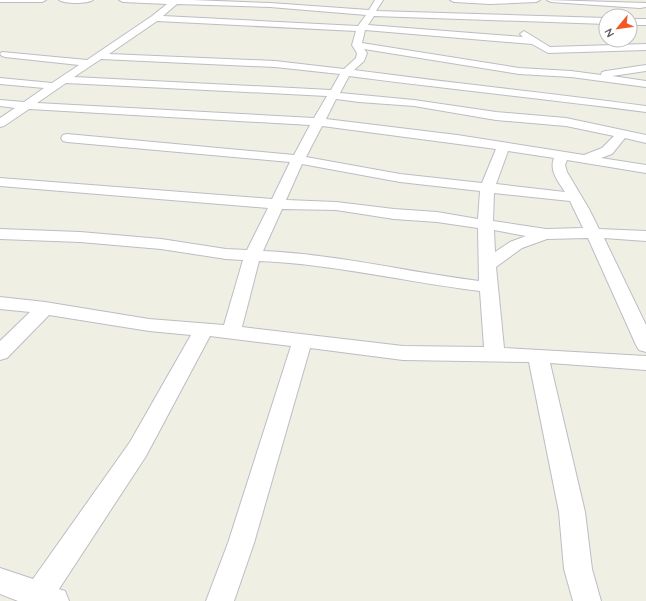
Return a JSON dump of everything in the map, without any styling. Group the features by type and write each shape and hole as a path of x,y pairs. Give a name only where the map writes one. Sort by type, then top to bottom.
{"street":[{"path":"0,0 42,0"},
{"path":"63,0 89,0"},
{"path":"123,0 212,1 371,13 598,20"},
{"path":"270,5 280,0"},
{"path":"356,45 362,28 379,0"},
{"path":"454,0 490,2 536,0"},
{"path":"551,0 640,6 646,5"},
{"path":"0,123 155,18 176,1"},
{"path":"577,1 582,19"},
{"path":"512,17 520,30 548,50 598,46"},
{"path":"155,18 362,28 532,40 546,38"},
{"path":"638,22 646,31"},
{"path":"356,45 526,72 555,73 646,84"},
{"path":"231,332 252,256 298,159 320,122 333,94 346,72 361,59 362,53 356,45"},
{"path":"548,50 555,73"},
{"path":"5,54 88,63"},
{"path":"99,56 275,64 474,89 518,92 646,109"},
{"path":"463,102 474,89 483,66"},
{"path":"594,77 619,71 646,68"},
{"path":"518,92 526,72"},
{"path":"0,80 54,86"},
{"path":"63,80 242,88 333,94 359,100 414,103 463,102 507,117 566,122 646,138"},
{"path":"0,103 320,122 504,146 562,156 587,158 646,169"},
{"path":"587,158 607,151 623,133"},
{"path":"66,138 298,159 369,174 487,188 573,196"},
{"path":"495,354 488,287 484,224 487,188 504,146"},
{"path":"562,156 558,165 560,172 582,210 646,345"},
{"path":"0,182 277,204 336,206 394,214 436,217 546,234 593,233 646,236"},
{"path":"0,234 80,237 161,244 252,256 288,258 330,263 385,271 431,280 488,287"},
{"path":"487,265 516,245 546,234"},
{"path":"0,303 45,308 149,325 204,329 403,353 495,354 646,363"},
{"path":"0,353 45,308"},
{"path":"0,581 42,599 138,449 204,329"},
{"path":"220,601 241,543 303,340"},
{"path":"538,356 572,512 578,569 587,601"}]}
